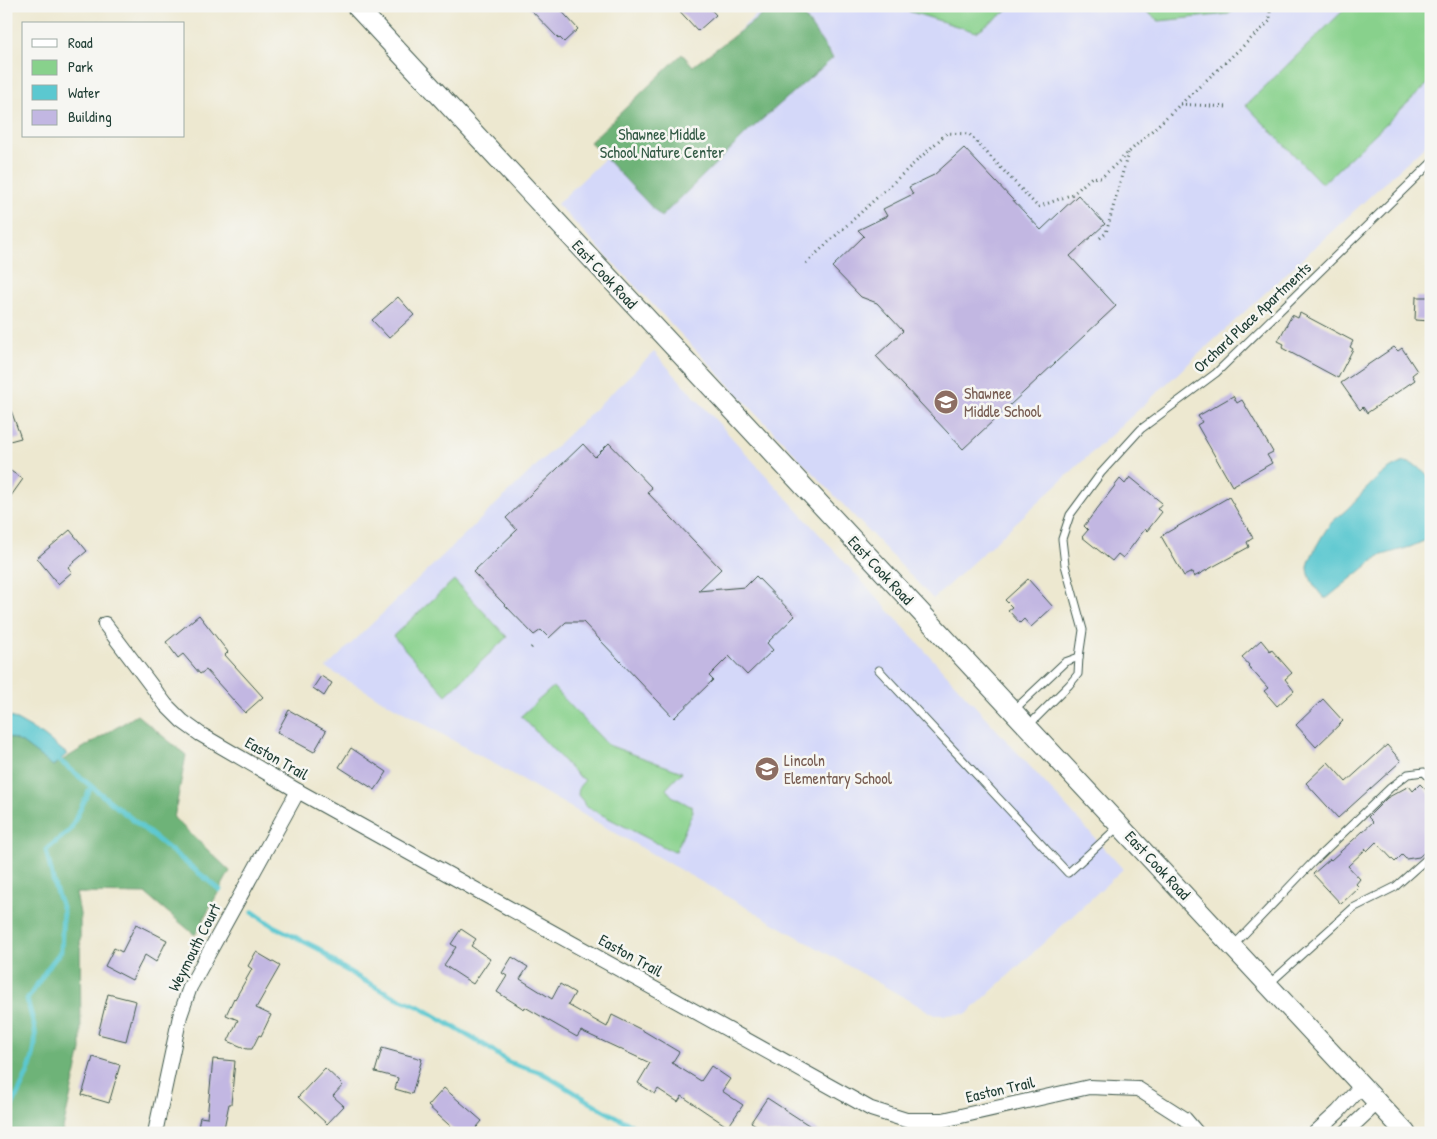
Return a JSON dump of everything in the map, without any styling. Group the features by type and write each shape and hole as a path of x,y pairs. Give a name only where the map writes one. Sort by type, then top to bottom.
{"main road":[{"name":"East Cook Road","path":"356,6 1406,1133"}],"street":[{"name":"Easton Trail","path":"105,624 166,705 182,721 200,734 871,1109 906,1120 943,1120 1089,1087 1138,1089 1185,1119 1197,1133"},
{"name":"Weymouth Court","path":"155,1133 180,1016 190,987 298,790"},
{"path":"1315,1133 1338,1112 1362,1085"},
{"path":"1345,1133 1378,1102"}],"lane":[{"name":"Orchard Place Apartments","path":"1028,726 1070,685 1078,674 1083,630 1066,565 1062,539 1070,515 1101,472 1141,429 1216,373 1431,163"},
{"path":"1014,711 1065,662 1079,657"},
{"path":"879,670 1068,873 1120,825"},
{"path":"1233,946 1312,863 1390,788 1408,774 1424,772 1431,780"},
{"path":"1269,984 1353,908 1395,887 1431,855"}],"path":[{"path":"806,263 947,133 969,134 1038,207 1073,194 1092,177 1101,178 1270,21 1270,6"},
{"path":"1180,104 1227,107"},
{"path":"1100,238 1106,233 1128,153"}],"shaded area":[{"name":"Shawnee Middle School","path":"765,6 1431,6 1431,140 933,599 557,204"},
{"name":"Lincoln Elementary School","path":"654,352 1123,869 967,1014 935,1015 326,668"}],"green space":[{"name":"Shawnee Middle School Nature Center","path":"774,6 797,6 833,58 750,130 661,217 590,142 682,54 693,66"},
{"path":"892,6 1014,6 976,32"},
{"path":"1139,6 1238,6 1229,14 1159,21"},
{"path":"1348,6 1431,6 1431,81 1322,184 1246,105"},
{"path":"454,580 507,637 446,695 393,636"},
{"path":"553,687 608,745 682,772 666,789 672,796 692,807 693,811 676,851 670,850 585,806 578,795 579,787 585,780 577,775 521,716"},
{"path":"137,715 186,755 174,818 230,871 195,935 146,894 76,893 80,914 81,1050 62,1133 6,1133 6,736 21,742 53,766"}],"water":[{"path":"1406,462 1420,468 1431,480 1431,538 1410,547 1379,556 1327,598 1324,598 1313,584 1308,568 1321,538 1331,523 1373,482 1389,469"},
{"path":"6,714 43,735 67,754 53,766 21,742 6,736"}],"building":[{"path":"527,6 557,6 578,29 564,42"},
{"path":"675,6 708,6 716,15 698,31"},
{"path":"964,148 1041,230 1078,195 1105,224 1070,256 1116,306 963,449 876,356 903,331 877,303 861,297 832,267 864,236 858,230 887,216 883,209 913,194 909,187 934,175"},
{"path":"398,297 414,315 389,338 372,320"},
{"path":"1416,297 1431,297 1431,321 1415,320"},
{"path":"1300,313 1353,341 1350,347 1353,349 1338,378 1282,348 1284,344 1278,341 1292,315 1298,318"},
{"path":"1394,347 1398,351 1402,348 1417,371 1412,375 1415,380 1367,413 1363,407 1360,410 1341,383"},
{"path":"1233,396 1237,403 1242,400 1273,452 1267,455 1272,463 1232,486 1197,425 1202,422 1198,416"},
{"path":"6,402 8,402 21,438 6,442"},
{"path":"609,443 652,488 647,492 721,569 698,591 745,587 756,576 795,616 767,643 773,650 747,675 729,656 709,676 713,680 674,718 583,622 566,622 549,638 541,630 534,635 473,572 517,530 506,518 583,444 595,457"},
{"path":"6,468 23,479 6,503"},
{"path":"1130,477 1162,503 1157,509 1162,512 1147,531 1145,529 1123,558 1118,554 1112,561 1082,537 1088,530 1084,526 1120,479 1125,484"},
{"path":"1229,497 1253,538 1247,542 1249,547 1194,577 1192,572 1184,576 1161,536"},
{"path":"70,530 87,551 68,567 72,572 58,584 37,558"},
{"path":"1028,579 1053,607 1031,627 1024,619 1020,623 1008,610 1012,607 1005,600"},
{"path":"199,615 228,652 225,655 263,697 245,713 206,670 200,674 183,654 178,658 166,642"},
{"path":"1261,640 1292,673 1285,679 1294,691 1277,706 1264,691 1268,688 1242,657"},
{"path":"321,676 332,683 324,696 313,688"},
{"path":"1323,699 1343,721 1316,747 1296,725"},
{"path":"289,710 326,731 314,752 277,732"},
{"path":"1387,745 1401,761 1338,818 1306,783 1328,762 1346,782"},
{"path":"351,748 387,772 375,790 339,767"},
{"path":"1420,784 1431,795 1431,846 1419,857 1406,859 1402,855 1395,862 1376,842 1348,866 1360,879 1356,884 1359,887 1341,904 1313,874 1373,822 1368,817 1387,798 1409,786 1413,791"},
{"path":"136,924 167,940 156,962 145,955 132,980 105,966 114,948 122,952"},
{"path":"461,929 476,939 471,946 490,959 473,984 444,965 456,947 451,944"},
{"path":"256,952 280,966 256,1008 271,1015 261,1036 259,1035 252,1049 247,1049 228,1041 238,1020 226,1015 252,969 248,966"},
{"path":"512,957 528,967 520,979 552,999 560,984 575,993 568,1005 607,1027 612,1015 642,1030 679,1052 672,1063 701,1081 711,1066 730,1079 722,1091 743,1105 728,1127 682,1096 678,1102 658,1089 655,1094 638,1083 650,1063 581,1031 577,1037 525,1007 524,1009 497,992 507,976 502,973"},
{"path":"108,994 136,1001 126,1041 98,1034"},
{"path":"382,1048 422,1059 412,1094 395,1089 398,1078 375,1072"},
{"path":"93,1057 120,1065 109,1103 82,1095"},
{"path":"213,1059 235,1061 231,1104 229,1104 223,1133 197,1133 200,1117 207,1118"},
{"path":"325,1068 343,1085 333,1096 344,1106 327,1124 298,1097"},
{"path":"444,1088 482,1121 472,1133 458,1133 428,1106"},
{"path":"767,1098 821,1133 768,1133 751,1122"}],"waterway":[{"path":"55,757 220,890"},
{"path":"6,1118 31,1065 34,1054 35,1031 27,1000 61,951 63,910 55,888 46,850 70,830 91,787"},
{"path":"253,912 273,926 319,949 338,965 361,979 391,995 420,1007 489,1048 508,1062 542,1073 646,1133"}],"place":[{"name":"Shawnee Middle School","path":"946,402"},
{"name":"Lincoln Elementary School","path":"767,769"}]}
